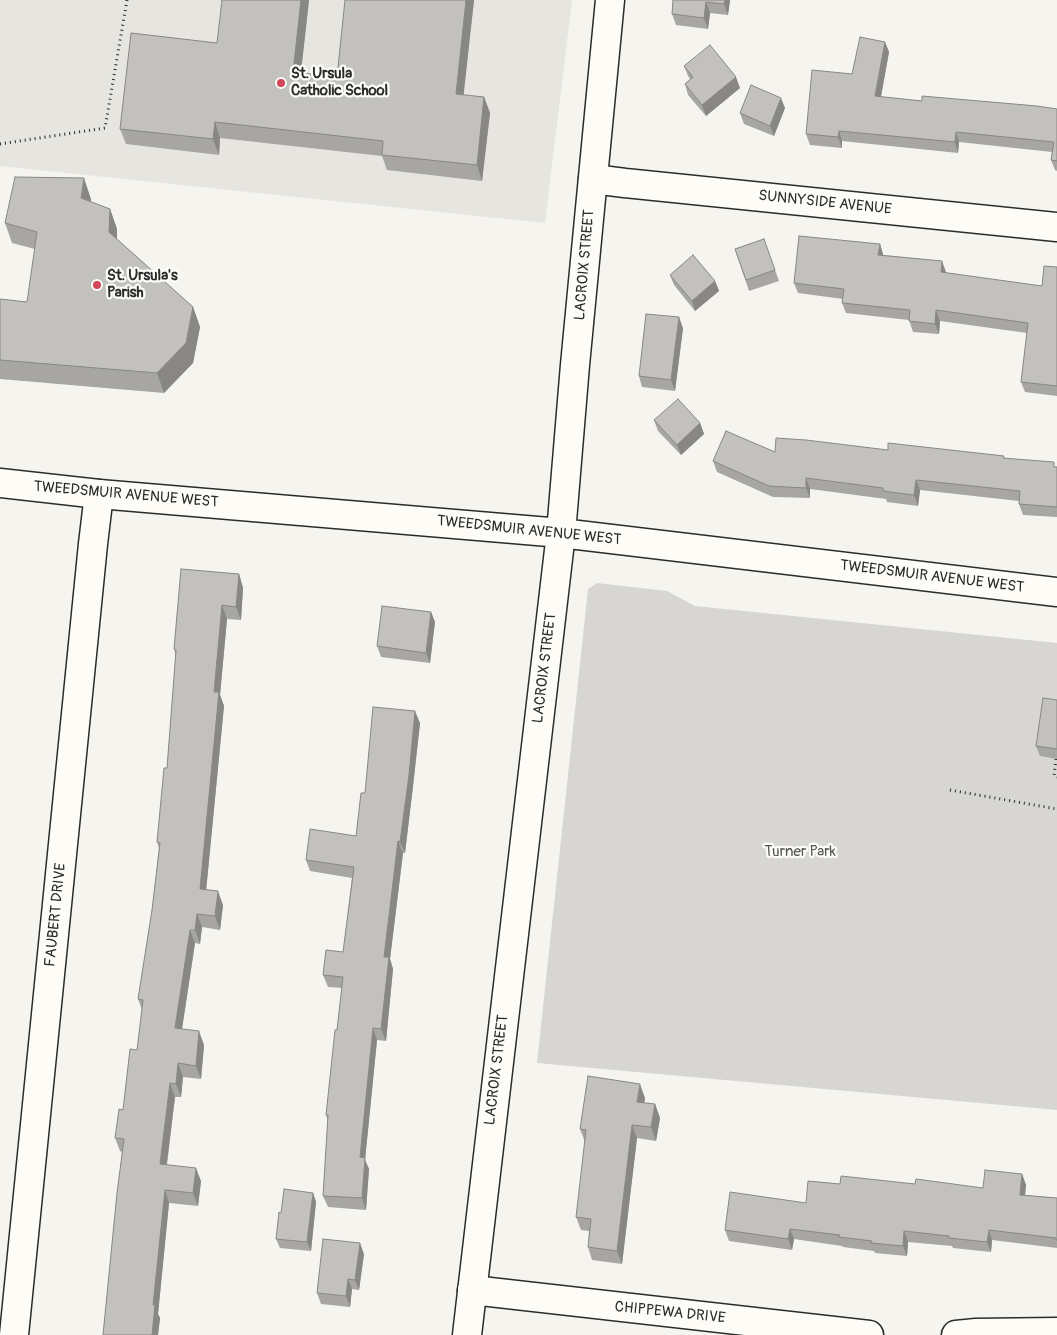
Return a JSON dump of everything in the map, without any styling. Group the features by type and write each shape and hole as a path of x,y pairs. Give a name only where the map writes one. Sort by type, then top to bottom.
{"street":[{"name":"LACROIX STREET","path":"467,1335 561,533 610,0"},
{"name":"SUNNYSIDE AVENUE","path":"593,179 1057,227"},
{"name":"TWEEDSMUIR AVENUE WEST","path":"0,483 99,494 561,533 1057,592"},
{"name":"FAUBERT DRIVE","path":"14,1335 99,494"},
{"name":"CHIPPEWA DRIVE","path":"472,1290 869,1335"},
{"path":"956,1335 1057,1332"}],"path":[{"path":"0,144 105,128 127,0"},
{"path":"1056,758 1054,776 1057,778"},
{"path":"950,790 1057,809"}],"shaded area":[{"name":"St. Ursula Catholic School","path":"0,0 572,0 545,223 0,166"}],"green space":[{"name":"Turner Park","path":"597,583 667,591 695,606 1057,643 1057,1110 537,1063 588,589"}],"building":[{"path":"222,0 301,0 293,72 337,77 345,0 466,0 456,94 484,97 477,165 382,155 383,141 215,122 213,139 120,129 131,33 217,43"},
{"path":"673,0 725,0 724,4 706,2 704,18 672,14"},
{"path":"860,37 885,42 875,96 922,101 922,96 1057,109 1057,161 1051,160 1054,142 956,132 955,142 839,131 838,137 806,134 812,70 852,74"},
{"path":"710,45 736,77 702,105 685,84 693,77 684,66"},
{"path":"751,85 781,98 770,126 740,113"},
{"name":"St. Ursula's Parish","path":"15,177 84,178 81,198 110,209 109,232 193,307 186,343 157,373 0,360 0,299 27,302 37,232 5,223"},
{"path":"799,236 880,244 878,255 942,261 941,272 1042,286 1044,266 1057,267 1057,386 1021,382 1028,323 936,310 935,324 909,321 910,310 842,303 844,289 794,283"},
{"path":"764,239 775,270 746,280 735,249"},
{"path":"693,255 715,281 692,301 670,275"},
{"path":"646,314 679,317 671,380 639,376"},
{"path":"678,399 700,423 677,445 654,420"},
{"path":"726,431 775,452 776,438 888,450 888,443 1004,456 1003,458 1054,462 1054,467 1057,467 1057,507 1019,504 1020,491 916,480 914,495 883,491 883,488 806,478 806,488 769,486 713,461"},
{"path":"181,569 239,574 236,607 222,605 214,692 219,692 200,889 218,891 215,916 197,914 195,930 190,930 175,1028 199,1031 196,1066 178,1063 176,1084 170,1083 160,1164 196,1168 193,1193 165,1190 153,1305 155,1305 152,1335 103,1335 124,1139 115,1138 119,1109 123,1110 130,1049 137,1050 143,1000 138,999 160,843 157,842 164,768 167,768"},
{"path":"382,606 431,612 426,653 377,646"},
{"path":"1043,698 1057,700 1057,749 1036,746"},
{"path":"373,707 415,711 409,775 400,842 398,841 384,957 389,957 381,1029 373,1028 360,1157 365,1158 362,1198 323,1196 328,1115 326,1115 343,977 323,975 326,950 343,952 354,867 306,860 310,829 356,836 361,793 365,793"},
{"path":"588,1076 640,1084 637,1102 655,1104 651,1127 632,1125 617,1251 588,1247 591,1219 576,1217 586,1130 580,1129"},
{"path":"985,1170 1022,1174 1020,1195 1057,1198 1057,1240 1056,1238 989,1230 987,1242 904,1231 903,1246 871,1243 872,1241 839,1237 840,1235 790,1229 788,1239 725,1230 730,1192 806,1203 808,1181 840,1184 841,1176 915,1184 916,1179 983,1188"},
{"path":"284,1189 313,1193 307,1242 276,1239"},
{"path":"323,1239 360,1243 355,1280 348,1279 346,1296 317,1293"}],"place":[{"name":"St. Ursula Catholic School","path":"281,83"},
{"name":"St. Ursula's Parish","path":"97,285"}]}
